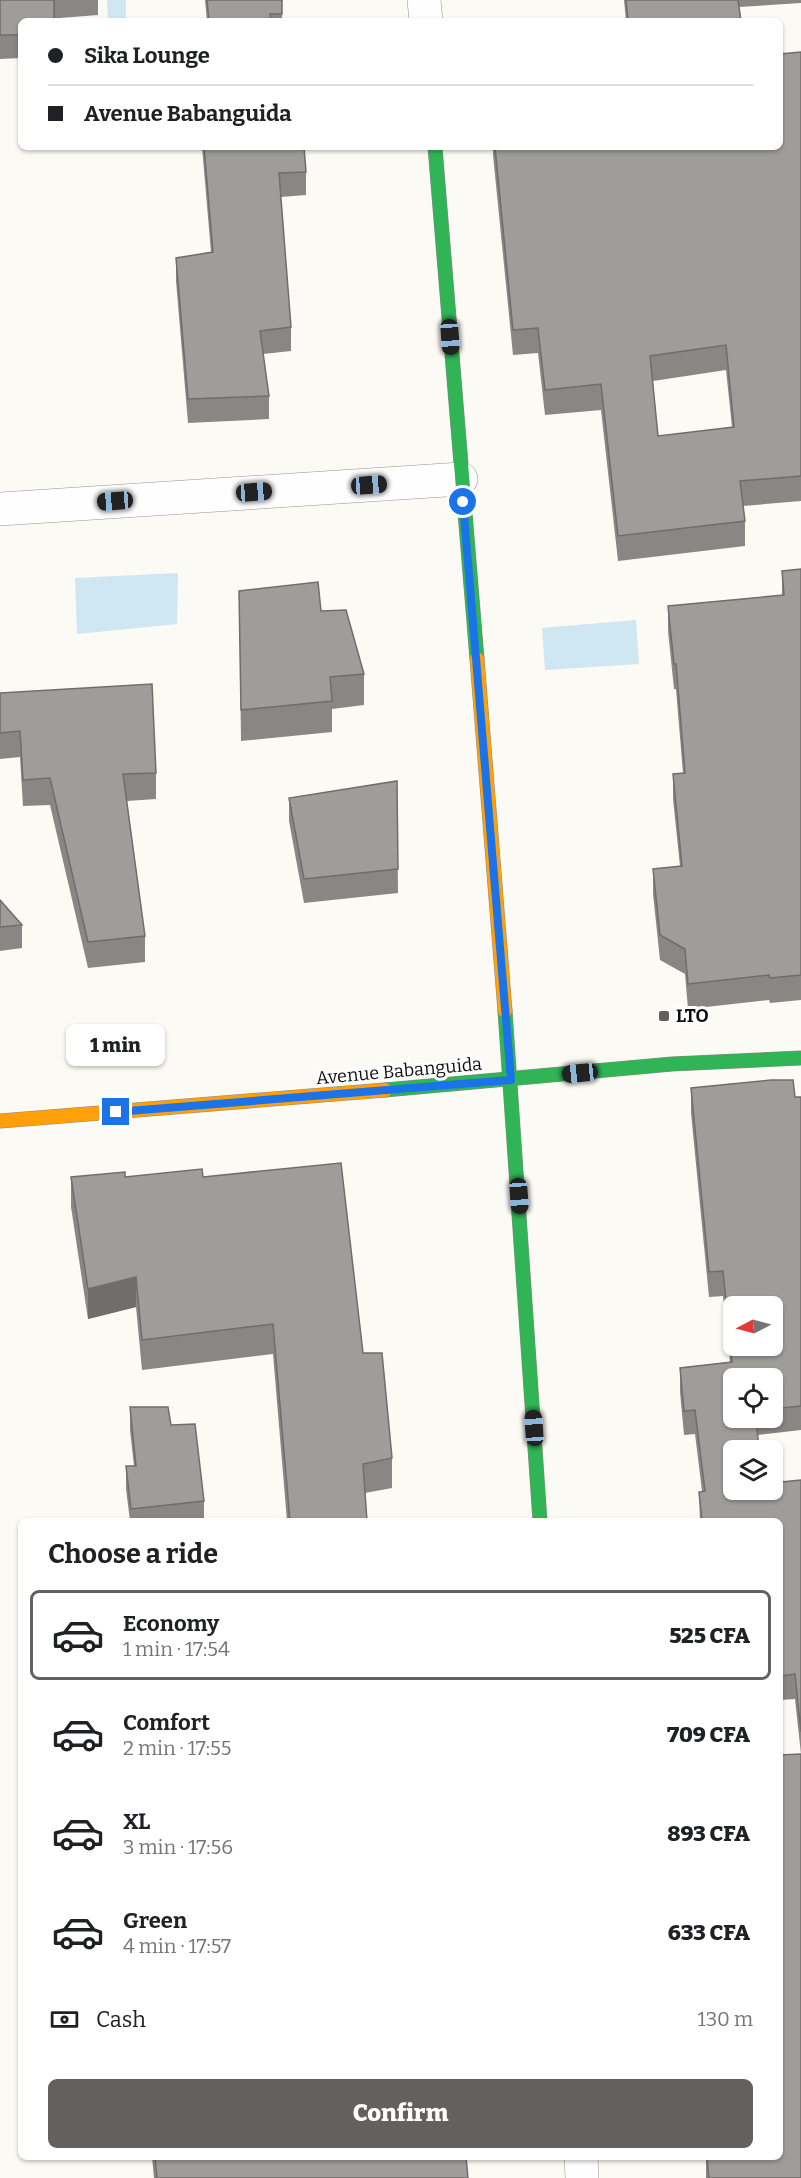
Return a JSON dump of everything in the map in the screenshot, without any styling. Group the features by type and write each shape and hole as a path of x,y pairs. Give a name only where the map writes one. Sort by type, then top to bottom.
{"street":[{"path":"424,0 426,18"},
{"path":"435,150 511,1080 540,1518"},
{"path":"0,509 461,479"},
{"name":"Avenue Babanguida","path":"0,1121 511,1080 672,1064 801,1058"},
{"path":"581,2160 582,2178"}],"water":[{"path":"107,0 126,0 126,18 108,18"},
{"path":"178,573 177,624 77,634 75,578"},
{"path":"636,620 639,664 545,670 542,628"}],"building":[{"path":"0,0 54,0 54,18 18,18 18,35 0,35"},
{"path":"207,0 282,0 282,14 270,14 271,18 209,18"},
{"path":"626,0 738,0 741,18 628,18"},
{"path":"801,52 801,476 740,481 745,521 618,536 601,384 545,390 538,328 513,330 495,150 783,150 783,54","holes":["726,345 734,427 658,436 650,356"]},
{"path":"204,150 304,150 306,172 279,173 291,327 260,331 269,396 188,399 176,258 213,252"},
{"path":"801,569 801,975 770,978 769,975 688,984 685,949 660,935 653,869 682,866 673,774 685,773 676,664 674,664 668,606 784,595 782,571"},
{"path":"318,582 321,611 346,610 364,674 330,677 332,701 241,710 239,591"},
{"path":"152,684 156,773 123,774 145,936 88,942 50,778 23,780 20,731 0,733 0,693"},
{"path":"397,781 398,869 304,879 289,798"},
{"path":"0,900 22,925 0,927"},
{"path":"793,1080 795,1097 801,1097 801,1406 783,1408 783,1368 723,1368 723,1428 757,1428 758,1440 723,1440 723,1500 783,1500 783,1482 801,1480 801,1732 795,1674 783,1676 783,1518 702,1518 699,1492 705,1491 695,1410 684,1411 680,1368 732,1362 731,1356 783,1356 783,1296 725,1296 723,1271 709,1272 691,1088"},
{"path":"341,1163 363,1353 382,1353 392,1458 363,1464 367,1518 290,1518 273,1324 142,1340 136,1277 88,1289 71,1177 125,1172 125,1177 202,1169 203,1177"},
{"path":"130,1407 168,1407 171,1425 195,1424 204,1501 131,1509 126,1466 136,1466"},
{"path":"801,1754 801,2178 709,2178 707,2160 783,2160 783,1755"},
{"path":"155,2160 466,2160 468,2178 157,2178"}],"traffic: fast":[{"path":"435,150 477,659"},
{"path":"505,1011 540,1518"},
{"path":"385,1090 672,1064 801,1058"}],"traffic: slow":[{"path":"477,659 505,1011"},
{"path":"0,1121 385,1090"}],"place":[{"name":"LTO","path":"664,1016"}],"route":[{"path":"116,1112 511,1080 463,502"}]}
